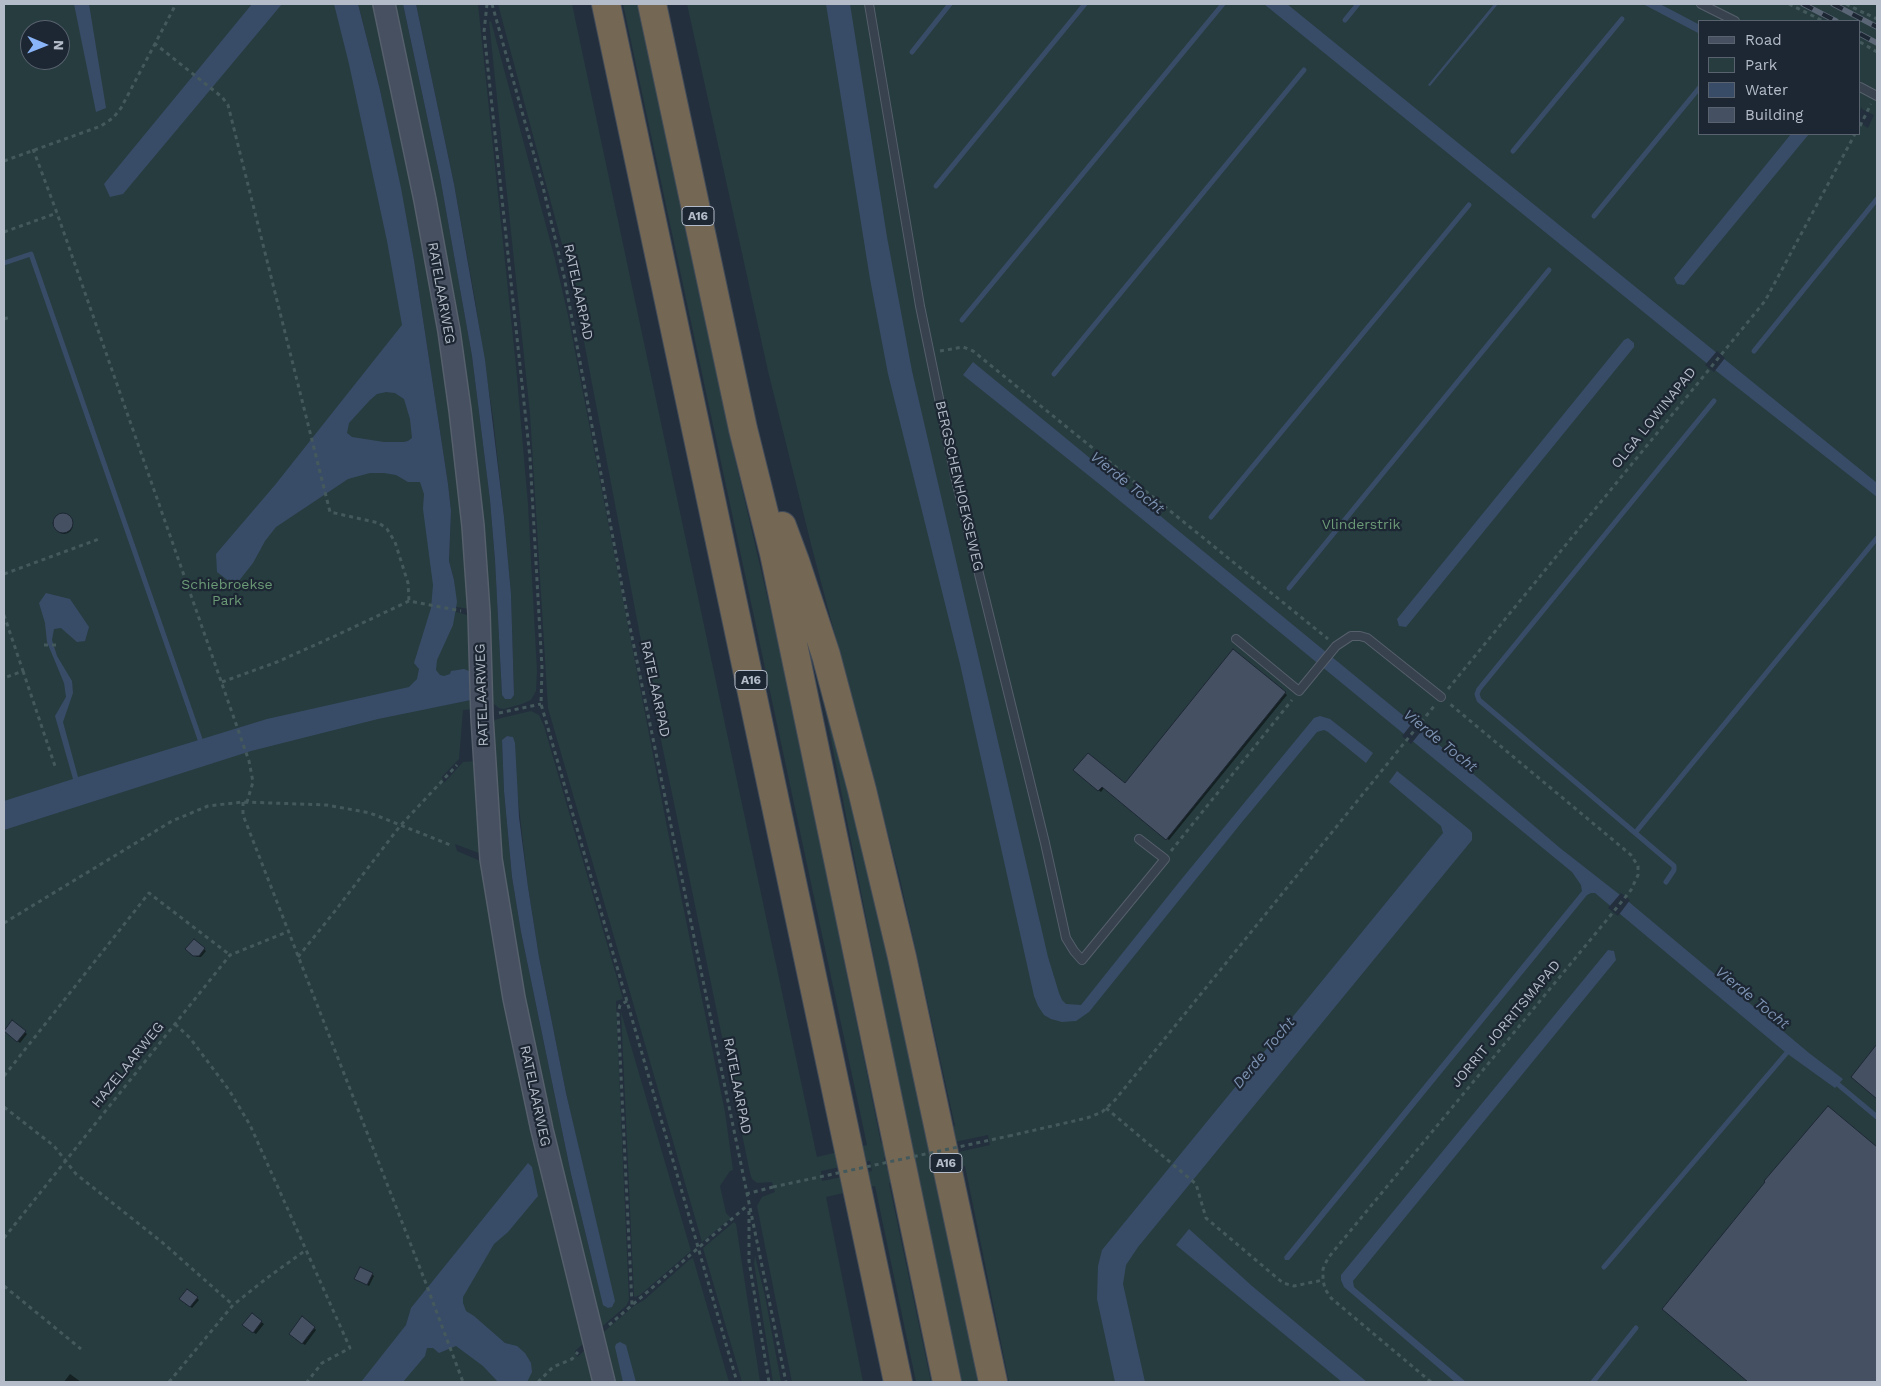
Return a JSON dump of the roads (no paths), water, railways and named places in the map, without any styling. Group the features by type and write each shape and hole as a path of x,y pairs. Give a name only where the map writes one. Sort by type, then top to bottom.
{"highway":[{"name":"A16","path":"606,4 890,1337 898,1382"},
{"name":"A16","path":"652,4 744,429 774,553 947,1382"},
{"name":"A16","path":"744,429 795,561 826,656 862,790 902,957 993,1382"},
{"name":"A16","path":"890,1337 891,1382"}],"street":[{"name":"RATELAARWEG","path":"384,4 425,200 449,331 460,410 473,526 479,614 482,717 492,859 514,998 542,1130 604,1382"}],"lane":[{"name":"BERGSCHENHOEKSEWEG","path":"869,4 920,306 955,476 1045,843 1066,938 1082,960 1165,859 1138,839"},
{"path":"1702,4 1733,20"},
{"path":"1861,88 1874,95"},
{"path":"1236,639 1299,691 1335,647 1351,636 1368,638 1442,697"}],"water":[{"path":"74,4 89,4 106,108 96,112"},
{"path":"252,4 282,4 123,194 110,197 104,184"},
{"path":"334,4 358,4 380,90 401,188 414,260 451,511 449,561 457,602 453,625 437,660 436,670 440,675 444,676 450,674 451,671 464,669 469,671 471,700 378,719 251,751 4,830 4,801 73,779 55,716 66,697 64,683 47,642 45,623 39,603 46,593 70,599 89,627 85,641 77,642 61,628 54,629 52,640 57,656 72,681 73,693 63,722 78,777 267,719 409,687 417,679 419,669 414,663 431,608 433,585 423,509 424,494 420,482 408,482 396,475 384,473 370,473 348,479 276,527 265,541 253,563 238,582 230,582 217,572 216,554 275,485 402,325 387,241 349,64","holes":["395,393 404,399 410,419 412,438 404,442 384,442 352,437 347,433 349,423 377,394"]},
{"path":"403,4 416,4 454,184 485,360 504,517 511,594 514,695 511,699 505,699 502,695 490,500 472,356 440,177"},
{"path":"826,4 850,4 887,237 912,371 1048,957 1062,1000 1066,1004 1081,1005 1314,718 1320,716 1330,719 1373,753 1366,763 1328,732 1324,730 1317,732 1089,1012 1076,1021 1062,1022 1044,1015 1034,996 960,664 888,374 870,279"},
{"path":"1264,4 1287,4 1877,483 1877,497 1715,370"},
{"path":"1494,4 1498,4 1430,86 1428,85"},
{"path":"1643,4 1660,4 1698,24 1698,33"},
{"path":"1790,135 1808,135 1684,285 1677,284 1674,278"},
{"path":"1628,338 1634,343 1634,347 1406,627 1399,626 1397,619 1624,340"},
{"path":"973,362 1444,749 1560,848 1629,902 1809,1053 1843,1079 1835,1088 1785,1052 1595,893 1591,893 1587,895 1289,1260 1285,1260 1284,1257 1582,891 1581,885 1572,872 1103,487 963,375"},
{"path":"507,736 513,737 515,743 519,817 539,957 566,1093 615,1301 612,1307 608,1308 603,1305 571,1174 521,932 512,877 504,791 502,740"},
{"name":"Derde Tocht","path":"1397,771 1470,830 1472,840 1138,1247 1126,1265 1123,1284 1145,1382 1115,1382 1097,1299 1098,1266 1102,1250 1443,833 1441,826 1389,782"},
{"path":"1608,950 1614,951 1616,960 1353,1281 1354,1287 1466,1382 1455,1382 1344,1287 1341,1275"},
{"path":"528,1163 532,1167 538,1196 508,1232 494,1244 463,1297 466,1311 505,1343 517,1346 525,1353 531,1363 532,1372 527,1382 498,1382 483,1366 456,1346 439,1353 433,1348 427,1348 425,1356 403,1382 361,1382 406,1325 411,1308"},
{"path":"1189,1229 1252,1286 1367,1382 1342,1382 1176,1245"},
{"path":"620,1342 626,1345 636,1382 623,1382 615,1347"}],"waterway":[{"path":"912,52 950,4"},
{"path":"936,186 1085,4"},
{"path":"962,320 1223,4"},
{"path":"1345,20 1358,4"},
{"path":"1513,151 1622,19"},
{"path":"1054,374 1304,70"},
{"path":"1594,216 1698,89"},
{"path":"1754,351 1877,199"},
{"path":"1211,517 1469,205"},
{"path":"4,263 31,254 202,745"},
{"path":"1289,588 1549,270"},
{"path":"1666,882 1674,870 1674,866 1479,700 1477,694 1479,689 1714,401"},
{"path":"1635,833 1877,538"},
{"path":"1604,1267 1790,1049"},
{"name":"Vierde Tocht","path":"1834,1081 1877,1117"},
{"path":"1593,1382 1636,1328"}],"railway":[{"path":"1803,4 1834,20"},
{"path":"1833,4 1877,27"},
{"path":"1861,35 1877,43"}],"park label":[{"name":"Vlinderstrik","path":"1361,525"},
{"name":"Schiebroekse Park","path":"227,594"}]}
